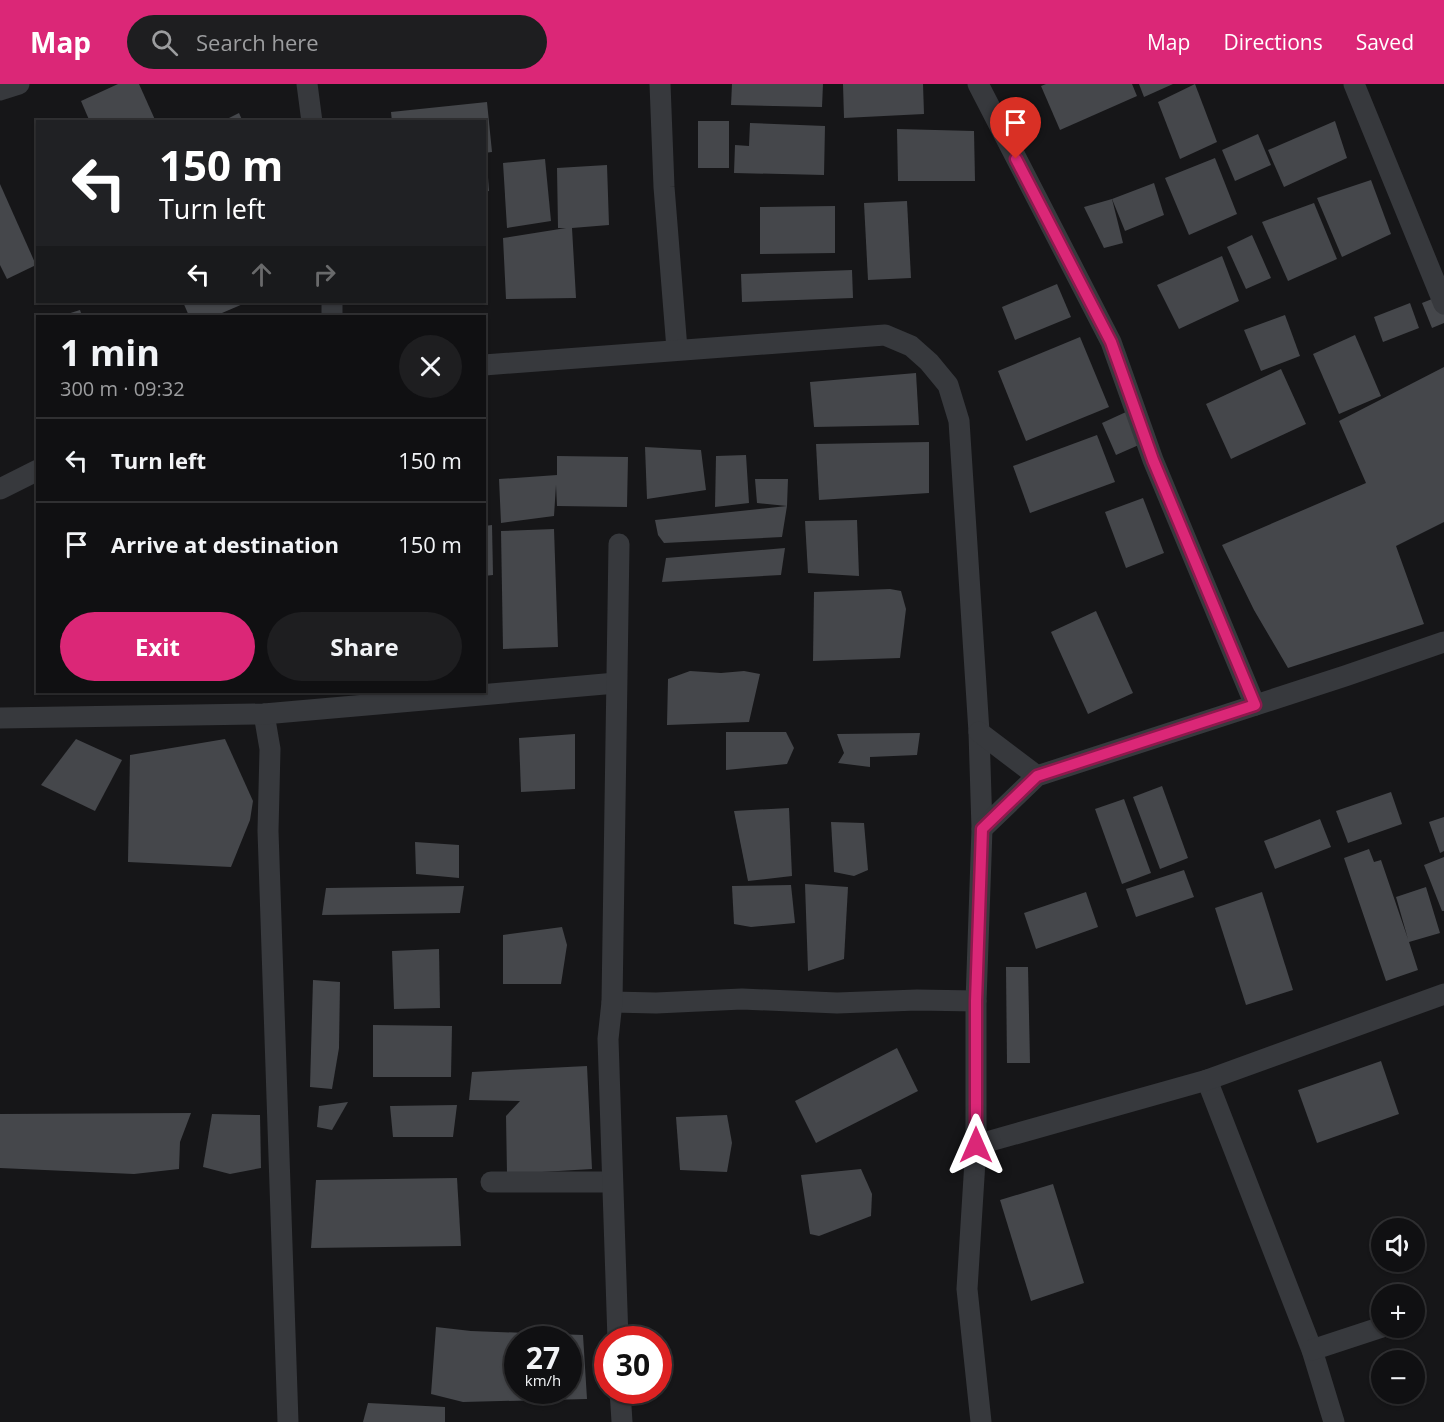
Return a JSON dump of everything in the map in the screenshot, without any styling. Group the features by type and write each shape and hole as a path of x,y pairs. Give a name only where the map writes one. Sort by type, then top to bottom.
{"street":[{"path":"0,90 19,84"},
{"path":"308,84 312,120"},
{"path":"660,84 664,187 677,349"},
{"path":"978,84 1111,342 1153,460 1255,705"},
{"path":"1354,84 1444,304"},
{"path":"486,365 885,335 911,346 929,362 948,385 959,421 979,732 982,829 976,1001 976,1145 967,1289 981,1422"},
{"path":"0,489 36,471"},
{"path":"617,1326 608,1039 612,1002 619,544"},
{"path":"982,829 1037,776 1444,642"},
{"path":"0,718 264,714 616,682"},
{"path":"264,714 270,749 268,831 288,1422"},
{"path":"979,732 1037,776"},
{"path":"976,1145 1207,1080 1444,994"},
{"path":"612,1002 656,1003 742,999 837,1003 917,1000 976,1001"},
{"path":"1207,1080 1312,1350 1334,1422"},
{"path":"491,1182 612,1182"},
{"path":"1312,1350 1371,1331"},
{"path":"621,1404 622,1422"}],"building":[{"path":"118,84 139,84 155,120 89,120 81,101"},
{"path":"732,84 823,84 822,107 731,105"},
{"path":"843,84 923,84 924,114 844,118"},
{"path":"1046,84 1132,84 1137,96 1060,130 1041,86"},
{"path":"1139,84 1173,84 1144,97"},
{"path":"1195,84 1217,142 1180,159 1158,102"},
{"path":"487,102 492,152 486,153 486,120 392,120 391,112"},
{"path":"239,113 242,120 225,120"},
{"path":"698,121 729,121 729,168 698,168"},
{"path":"1335,121 1347,158 1284,187 1268,150"},
{"path":"750,123 825,126 824,175 734,173 735,145 749,146"},
{"path":"897,129 974,131 975,181 898,181"},
{"path":"1258,134 1271,165 1235,181 1222,150"},
{"path":"1215,158 1237,214 1189,235 1165,178"},
{"path":"545,159 551,221 507,228 503,163"},
{"path":"486,164 489,191 486,192"},
{"path":"607,165 609,225 572,228 576,298 506,299 503,238 566,228 558,228 557,168"},
{"path":"1371,180 1391,234 1342,257 1317,198"},
{"path":"1154,183 1164,215 1125,231 1112,199"},
{"path":"0,184 36,265 7,279 0,265"},
{"path":"1112,199 1123,243 1104,248 1084,207"},
{"path":"907,201 911,278 868,280 864,203"},
{"path":"1314,203 1337,259 1288,281 1262,222"},
{"path":"835,206 835,253 760,254 760,207"},
{"path":"1252,235 1271,278 1246,289 1227,247"},
{"path":"1222,256 1239,301 1179,329 1157,285"},
{"path":"852,270 853,298 742,302 741,274"},
{"path":"1057,284 1071,317 1015,340 1002,307"},
{"path":"1437,297 1444,314 1444,323 1432,328 1422,303"},
{"path":"183,303 243,304 217,315 189,315"},
{"path":"1410,303 1419,328 1383,342 1374,317"},
{"path":"80,310 82,315 64,315"},
{"path":"1285,315 1300,356 1261,371 1244,330"},
{"path":"1355,335 1381,396 1339,414 1313,354"},
{"path":"1080,337 1109,407 1026,441 998,371"},
{"path":"1444,367 1444,522 1396,546 1424,624 1288,668 1254,610 1222,545 1366,483 1339,421"},
{"path":"1281,369 1306,424 1231,459 1206,404"},
{"path":"916,373 919,425 814,427 810,382"},
{"path":"1126,412 1141,444 1116,455 1102,423"},
{"path":"1097,435 1115,482 1030,513 1013,466"},
{"path":"929,442 929,493 819,500 816,444"},
{"path":"645,447 701,450 706,490 647,499"},
{"path":"746,455 749,503 715,507 716,456"},
{"path":"557,456 628,457 627,507 557,506 556,485 554,516 501,523 499,479 557,475"},
{"path":"755,479 788,479 787,506 757,503"},
{"path":"1143,498 1164,553 1126,568 1105,512"},
{"path":"787,506 782,537 664,543 658,535 655,520"},
{"path":"857,520 859,576 808,573 805,521"},
{"path":"492,525 493,575 486,576 486,526"},
{"path":"554,529 558,647 503,649 501,531"},
{"path":"785,548 781,575 662,582 666,558"},
{"path":"890,589 901,591 906,609 900,658 813,661 814,592"},
{"path":"1096,611 1133,693 1088,714 1051,632"},
{"path":"690,671 721,673 744,671 760,674 749,722 667,725 668,679"},
{"path":"726,732 786,732 794,748 787,764 726,770"},
{"path":"920,733 917,755 870,757 870,767 838,763 844,753 837,734"},
{"path":"575,734 575,789 521,792 519,738"},
{"path":"76,739 122,760 95,811 41,785"},
{"path":"225,739 253,801 250,820 231,867 128,862 130,755"},
{"path":"1162,786 1188,858 1160,869 1133,797"},
{"path":"1391,792 1402,824 1348,843 1336,811"},
{"path":"1124,799 1151,873 1122,884 1095,809"},
{"path":"789,808 792,876 748,881 734,811"},
{"path":"1444,817 1444,851 1440,853 1429,822"},
{"path":"1320,819 1331,847 1275,869 1264,841"},
{"path":"831,822 864,823 868,870 854,876 834,872"},
{"path":"415,842 459,845 459,878 416,874"},
{"path":"1369,849 1374,862 1381,860 1408,939 1396,897 1426,887 1440,933 1409,942 1418,970 1386,981 1344,858"},
{"path":"1444,857 1444,911 1442,911 1424,865"},
{"path":"1184,870 1194,897 1136,917 1126,889"},
{"path":"805,884 848,887 844,959 808,971"},
{"path":"791,885 795,923 751,927 734,924 732,886"},
{"path":"464,886 460,913 322,915 326,888"},
{"path":"1086,892 1098,927 1036,949 1024,913"},
{"path":"1262,892 1293,990 1246,1005 1215,908"},
{"path":"562,927 567,945 561,984 503,984 503,935"},
{"path":"439,949 440,1008 394,1009 392,951"},
{"path":"1006,967 1028,967 1030,1063 1007,1063"},
{"path":"313,980 340,982 339,1048 332,1089 310,1087"},
{"path":"373,1025 452,1026 451,1077 373,1077"},
{"path":"897,1048 918,1091 816,1143 795,1101"},
{"path":"1381,1061 1399,1114 1317,1143 1298,1090"},
{"path":"587,1066 592,1169 507,1174 506,1116 520,1101 469,1100 472,1072"},
{"path":"348,1102 332,1130 317,1127 319,1106"},
{"path":"457,1105 453,1137 393,1137 390,1106"},
{"path":"191,1113 180,1142 179,1169 134,1174 0,1168 0,1114"},
{"path":"212,1114 260,1115 261,1168 230,1174 203,1167"},
{"path":"727,1115 732,1143 727,1172 680,1170 676,1117"},
{"path":"861,1169 872,1194 871,1216 819,1236 810,1234 801,1175"},
{"path":"457,1178 461,1246 311,1248 316,1180"},
{"path":"1053,1184 1084,1283 1031,1301 1000,1200"},
{"path":"436,1327 504,1332 504,1401 463,1402 431,1394"},
{"path":"582,1335 583,1335 587,1399 582,1399"},
{"path":"368,1403 445,1407 445,1422 363,1422"}],"route":[{"path":"976,1145 976,1001 982,829 1037,776 1255,705 1153,460 1111,342 1016,159"}]}
